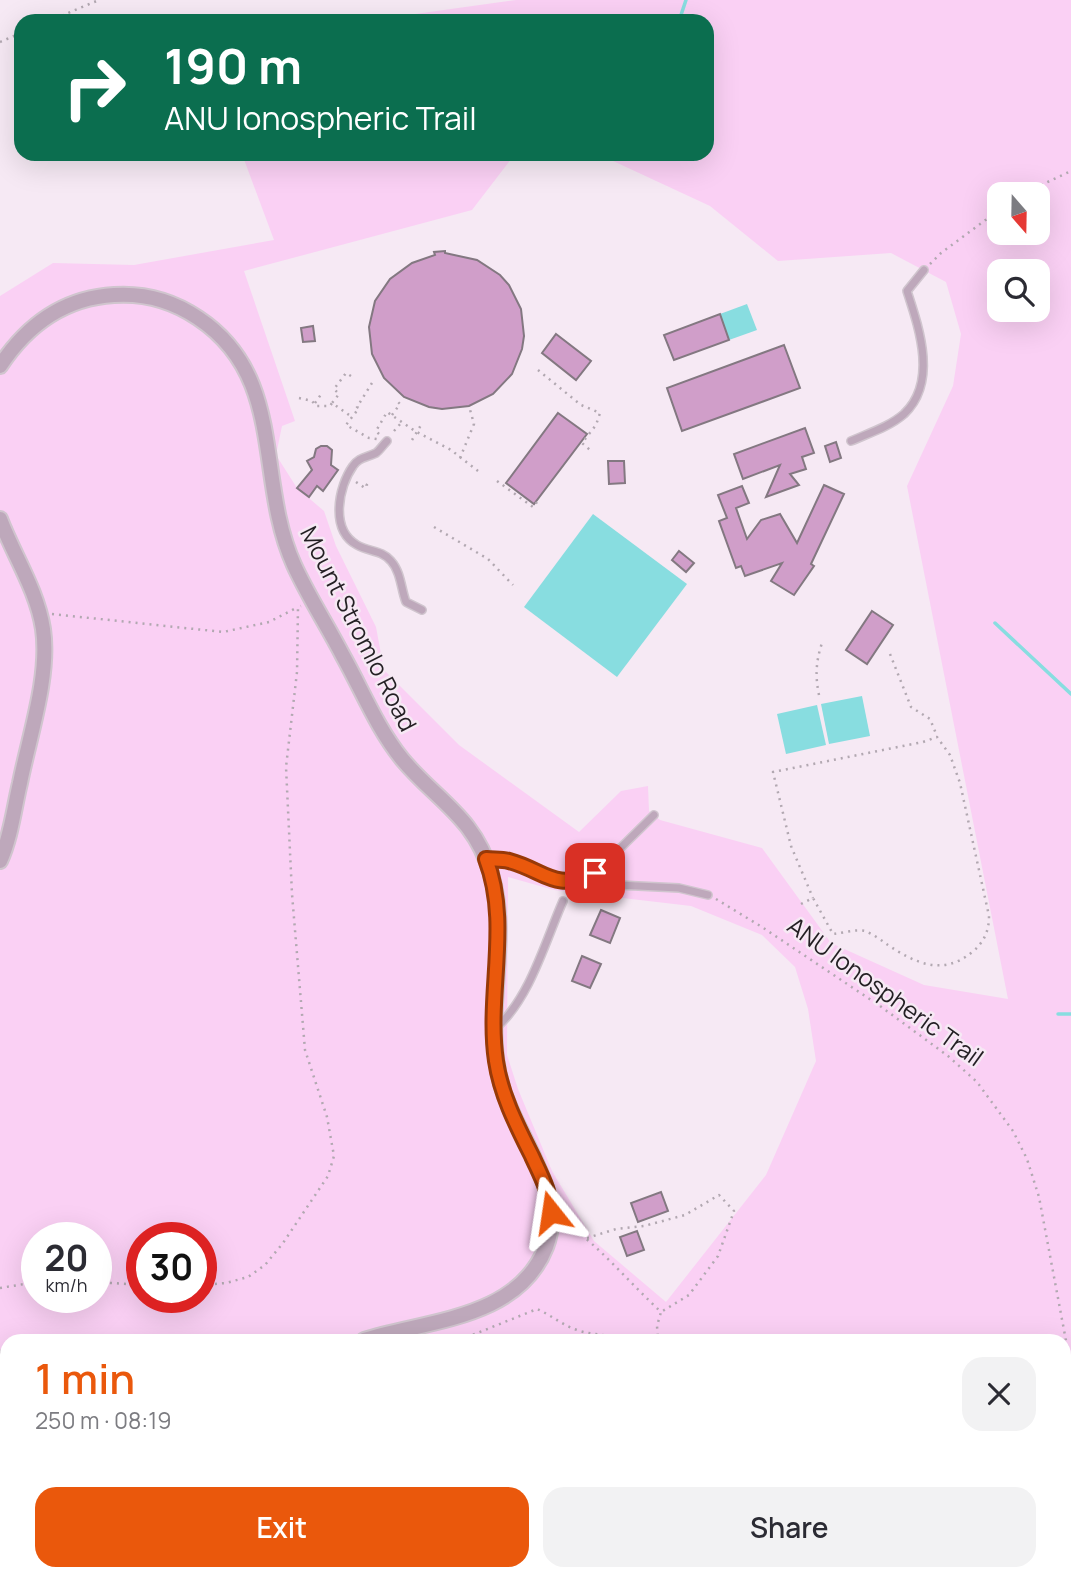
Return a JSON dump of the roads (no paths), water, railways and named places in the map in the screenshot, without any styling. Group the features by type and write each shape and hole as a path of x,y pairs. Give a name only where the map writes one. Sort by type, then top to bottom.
{"street":[{"name":"Mount Stromlo Road","path":"0,366 27,332 47,315 90,297 145,296 167,301 203,321 234,349 257,393 276,513 293,564 383,731 403,760 468,826 486,859 497,900 493,1030 501,1085 547,1190 551,1212 549,1238 529,1277 505,1297 475,1311 387,1334"},
{"path":"0,519 35,598 43,630 41,682 8,836 0,861"}],"lane":[{"path":"851,441 891,423 914,402 922,377 923,355 921,334 907,291 924,270"},
{"path":"387,441 377,452 360,458 352,468 342,489 340,521 354,544 391,560 406,602 422,610"},
{"path":"486,859 508,861 547,878 573,881 595,873 654,816"},
{"path":"595,873 618,885 679,888 708,895"},
{"path":"493,1030 512,1014 521,998 563,901"}],"water":[{"path":"747,304 757,330 729,340 720,314"},
{"path":"593,514 687,584 617,677 524,607"},
{"path":"862,696 870,736 829,744 821,704"},
{"path":"817,705 826,745 786,754 777,714"}],"waterway":[{"path":"681,14 686,0"},
{"path":"995,623 1071,694"},
{"path":"1058,1014 1071,1014"}]}
